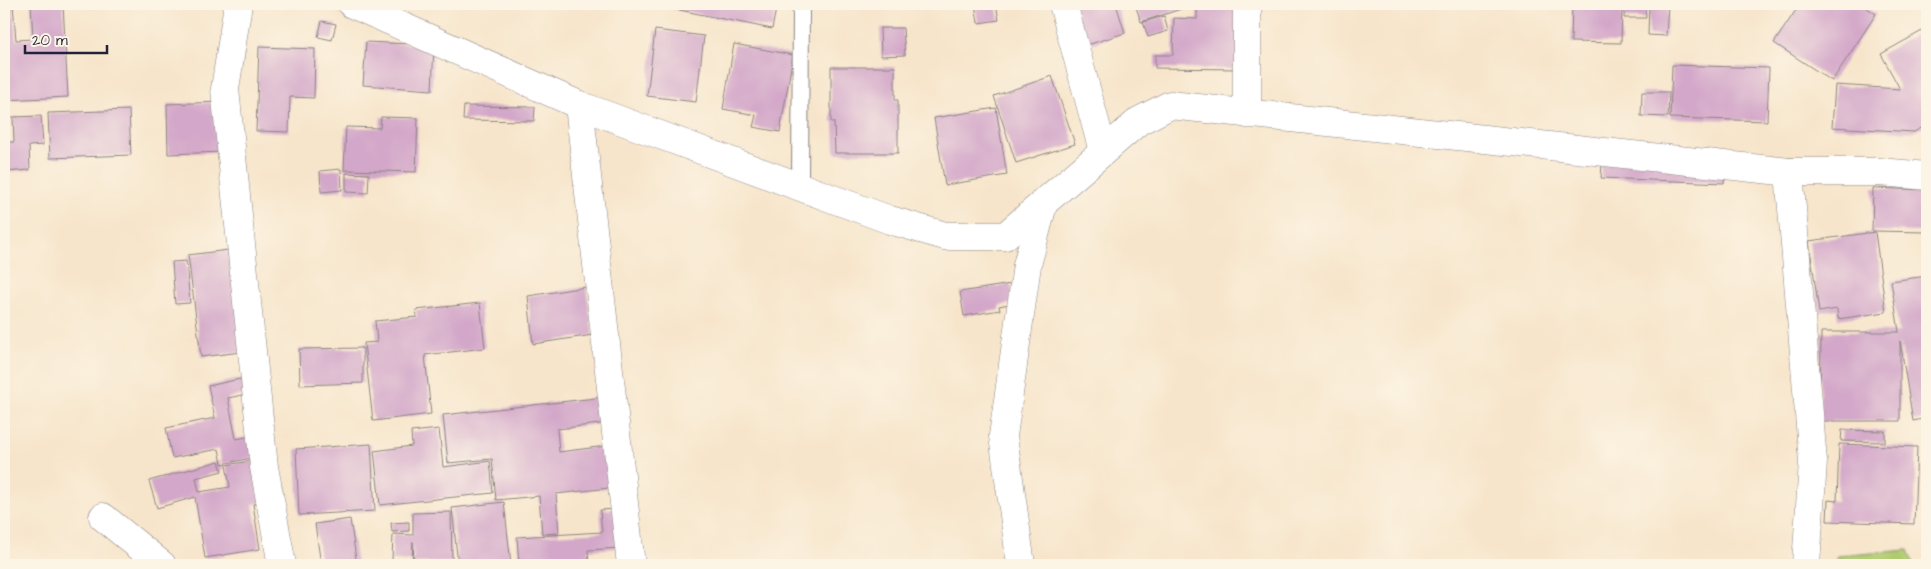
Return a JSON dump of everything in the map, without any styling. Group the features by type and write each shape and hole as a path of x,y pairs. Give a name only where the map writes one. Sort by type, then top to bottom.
{"street":[{"path":"238,4 226,89 264,467 282,565"},
{"path":"352,4 579,105 890,220 945,236 1004,236 1139,121 1170,105 1790,172 1880,172 1927,176"},
{"path":"1063,4 1103,151"},
{"path":"1247,4 1247,114"},
{"path":"579,105 631,565"},
{"path":"1790,172 1813,462 1806,565"},
{"path":"1022,565 1003,436 1027,265 1044,201"},
{"path":"103,517 162,565"}],"lane":[{"path":"800,187 801,4"}],"green space":[{"path":"1908,550 1914,565 1836,565 1837,556"}],"building":[{"path":"4,4 13,4 16,40 33,39 31,4 63,4 68,97 4,100"},
{"path":"650,4 777,4 772,29"},
{"path":"975,4 996,4 999,20 978,23"},
{"path":"1074,4 1116,4 1125,33 1087,45"},
{"path":"1135,4 1180,4 1181,9 1141,22"},
{"path":"1572,4 1622,4 1621,43 1571,42"},
{"path":"1624,4 1645,4 1646,18 1624,18"},
{"path":"1649,4 1668,4 1666,36 1648,35"},
{"path":"1800,4 1861,4 1876,14 1832,81 1774,43"},
{"path":"1197,5 1240,6 1239,69 1155,68 1155,55 1173,55 1174,18 1197,19"},
{"path":"1164,16 1168,31 1148,37 1143,22"},
{"path":"322,21 336,24 332,40 318,37"},
{"path":"880,28 903,28 905,55 881,56"},
{"path":"655,30 704,36 696,102 647,96"},
{"path":"1922,31 1927,41 1927,125 1914,132 1832,127 1835,85 1900,89 1881,54"},
{"path":"366,42 434,45 432,90 363,85"},
{"path":"734,44 793,55 780,132 753,127 756,115 723,109"},
{"path":"259,47 315,49 314,98 290,97 289,132 256,131"},
{"path":"1672,65 1769,68 1767,121 1670,118"},
{"path":"831,67 895,67 895,100 898,100 898,153 835,153 834,122 831,122"},
{"path":"1052,76 1075,144 1016,163 994,96"},
{"path":"1642,92 1669,92 1668,117 1641,116"},
{"path":"221,102 222,152 168,154 167,104"},
{"path":"464,106 535,107 534,121 463,120"},
{"path":"996,108 1007,175 945,185 934,118"},
{"path":"129,110 131,155 50,158 48,113"},
{"path":"41,116 43,145 29,146 30,170 4,172 4,142 14,142 13,117"},
{"path":"381,117 418,118 416,172 344,170 346,127 380,128"},
{"path":"1603,149 1726,154 1724,183 1601,178"},
{"path":"341,169 342,190 321,192 320,171"},
{"path":"346,173 369,174 368,193 346,192"},
{"path":"1873,188 1927,190 1927,232 1872,231"},
{"path":"1875,232 1886,312 1838,319 1837,309 1819,312 1809,241"},
{"path":"236,249 249,351 201,357 188,255"},
{"path":"186,261 190,303 175,304 172,262"},
{"path":"1927,276 1927,418 1913,421 1900,341 1900,421 1820,421 1821,332 1899,332 1891,281"},
{"path":"1011,284 1014,303 999,306 1000,310 964,316 960,292"},
{"path":"586,287 593,335 533,344 528,296"},
{"path":"480,303 485,348 425,355 431,414 373,421 364,343 377,342 375,321 417,317 416,310"},
{"path":"363,348 363,383 300,385 299,349"},
{"path":"249,377 252,393 228,398 236,439 257,435 261,456 222,464 219,449 172,458 166,428 215,418 208,386"},
{"path":"605,397 608,423 557,429 559,452 614,445 618,487 556,494 559,533 542,534 539,496 496,500 492,459 448,463 443,415"},
{"path":"439,429 443,467 490,461 493,493 380,505 374,451 412,446 411,432"},
{"path":"1842,430 1885,431 1885,442 1841,441"},
{"path":"371,444 375,511 299,515 296,449"},
{"path":"1839,444 1917,447 1914,524 1827,521 1828,500 1837,501"},
{"path":"262,459 268,502 253,504 260,549 205,558 195,497 157,508 149,481 219,461 222,471 196,478 199,492 230,487 226,465"},
{"path":"504,502 511,565 458,565 452,508"},
{"path":"618,509 620,548 588,550 589,563 519,565 517,537 602,532 600,510"},
{"path":"451,512 452,562 414,563 413,542 412,561 392,560 393,534 413,535 413,513"},
{"path":"350,519 357,565 321,565 315,524"},
{"path":"409,522 409,531 392,532 391,523"}]}
